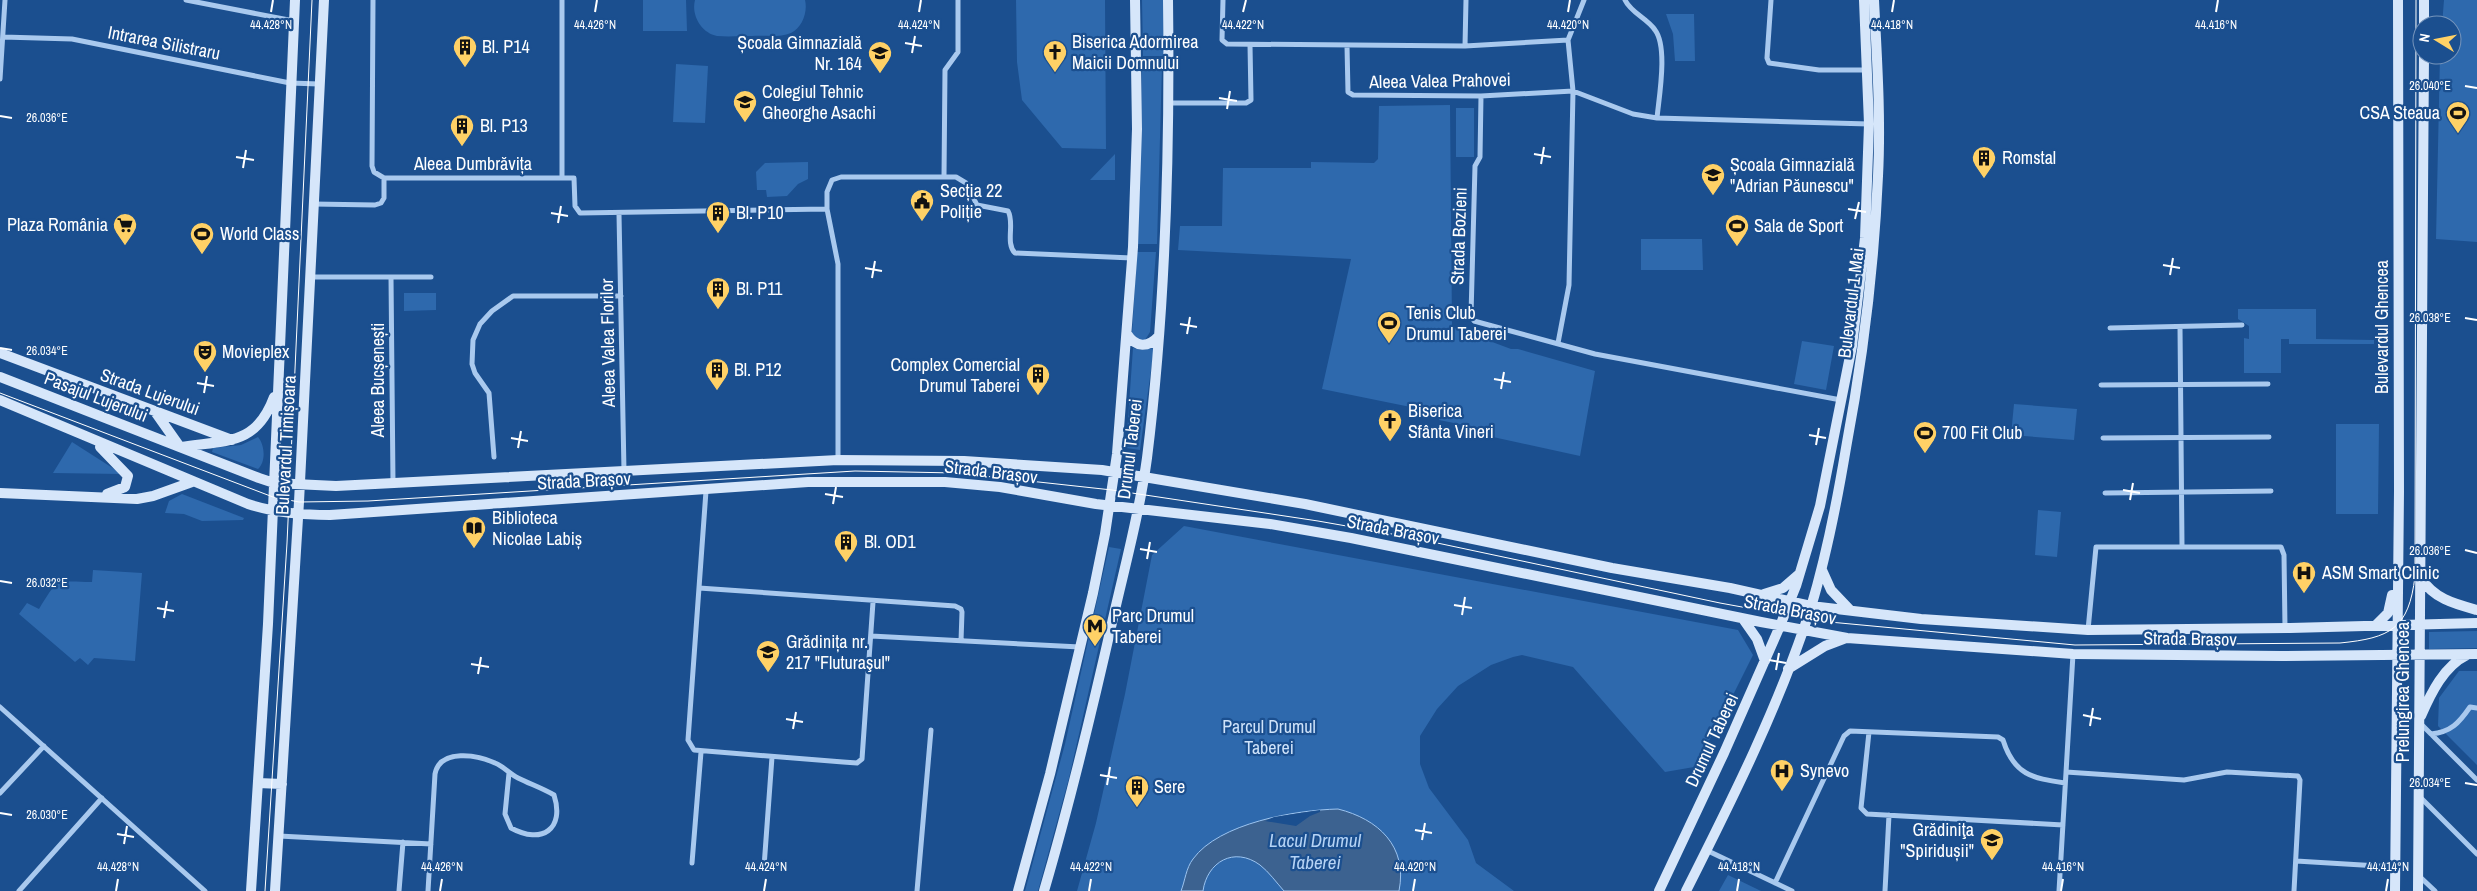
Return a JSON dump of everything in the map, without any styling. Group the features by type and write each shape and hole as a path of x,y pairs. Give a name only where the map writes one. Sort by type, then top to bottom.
{"main road":[{"name":"Bulevardul Timișoara","path":"251,891 274,483 294,0"},
{"name":"Bulevardul Timișoara","path":"275,891 299,515 318,84 324,0"},
{"name":"Drumul Taberei","path":"1018,891 1048,782 1081,648 1110,506 1127,334 1132,258 1137,129 1135,0"},
{"name":"Drumul Taberei","path":"1044,891 1088,731 1144,478 1166,247 1169,103 1168,0"},
{"name":"Bulevardul 1 Mai","path":"1791,601 1820,506 1852,346 1865,238 1869,124 1864,0"},
{"name":"Bulevardul 1 Mai","path":"1811,606 1822,570 1837,505 1859,376 1875,233 1878,165 1874,0"},
{"name":"Bulevardul Ghencea","path":"2396,654 2399,393 2398,0"},
{"path":"2424,0 2424,15"},
{"path":"2424,65 2421,578 2438,596 2460,606 2477,610"},
{"path":"1127,334 1133,342 1142,346 1152,343 1159,336"},
{"name":"Strada Lujerului","path":"0,353 232,440"},
{"name":"Pasajul Lujerului","path":"0,377 180,447"},
{"path":"180,447 232,440 246,435 259,426 271,406 278,387"},
{"path":"2376,625 2388,613 2392,599 2394,404 2399,393"},
{"name":"Pasajul Lujerului","path":"0,400 37,414 93,441 192,482"},
{"path":"156,413 180,447 274,483 300,486"},
{"path":"93,441 128,476 125,487 95,496"},
{"name":"Strada Brașov","path":"300,486 393,484 838,460 1000,463 1114,472 1314,506 1612,568 1759,594 1811,606 1851,611 2088,630 2285,628 2477,623"},
{"name":"Strada Brașov","path":"299,515 330,515 834,481 945,482 1000,487 1110,506 1270,524 1351,538 1847,638 2073,654 2473,654"},
{"path":"0,492 146,498 192,482 272,512 299,515"},
{"path":"1822,570 1831,590 1851,611"},
{"path":"1759,594 1774,592 1783,588 1800,572"},
{"name":"Prelungirea Ghencea","path":"2418,891 2421,578"},
{"name":"Drumul Taberei","path":"1659,891 1791,601"},
{"path":"1686,891 1742,777 1788,669 1811,606"},
{"path":"1742,618 1757,639 1765,661"},
{"path":"1788,669 1825,646 1847,638"},
{"name":"Prelungirea Ghencea","path":"2395,891 2396,654"},
{"path":"2420,721 2443,676 2456,661 2473,654"},
{"path":"258,783 282,784"}],"street":[{"path":"0,79 5,0"},
{"path":"186,0 294,21"},
{"path":"313,204 381,203 384,198 384,178 374,172 372,166 373,0"},
{"path":"562,0 562,178 574,178 575,206 580,213 619,214 827,209"},
{"path":"944,176 944,70 958,52 958,0"},
{"path":"1223,0 1224,43 1250,45 1465,46 1568,40"},
{"path":"1465,46 1466,0"},
{"path":"1558,343 1569,285 1573,91 1568,40 1584,0"},
{"path":"1625,0 1630,8 1656,30 1661,47 1657,118"},
{"path":"1771,0 1767,58 1769,63 1819,70 1868,70"},
{"name":"Intrarea Silistraru","path":"2,37 72,39 290,83 318,84"},
{"path":"1169,103 1246,102 1251,100 1250,45"},
{"name":"Aleea Valea Prahovei","path":"1347,46 1348,92 1350,94 1481,96 1573,91 1633,114 1657,118 1869,124"},
{"name":"Strada Bozieni","path":"1481,96 1480,157 1474,166 1471,311 1472,318 1476,322 1595,354 1841,400"},
{"path":"838,460 838,264 827,209 828,186 835,178 956,177 963,180 977,204 1008,211 1011,216 1012,248 1015,253 1132,258"},
{"name":"Aleea Dumbrăvița","path":"384,178 562,178"},
{"name":"Aleea Valea Florilor","path":"619,214 624,472"},
{"path":"310,276 431,277"},
{"name":"Aleea Bucșenești","path":"391,277 393,484"},
{"path":"494,457 489,393 472,364 473,340 480,324 492,311 514,296 621,296"},
{"path":"2110,328 2242,326"},
{"path":"2180,327 2182,546"},
{"path":"2102,384 2268,384"},
{"path":"2103,438 2269,437"},
{"path":"706,491 688,740 694,750 857,763 862,758 873,602"},
{"path":"2105,493 2270,492"},
{"path":"2088,630 2096,546 2281,547 2284,555 2285,628"},
{"path":"699,588 961,608 962,641"},
{"path":"871,636 1081,648"},
{"path":"2059,891 2073,654"},
{"path":"0,707 205,891"},
{"path":"2431,734 2450,729 2457,724 2470,707 2477,708"},
{"path":"2420,721 2477,780"},
{"path":"917,891 931,730"},
{"path":"1775,883 1844,736 1850,731 1998,737 2003,740 2009,758 2021,769 2043,780 2065,783"},
{"path":"1869,732 1861,808 1867,814 2063,825"},
{"path":"0,793 44,746"},
{"path":"692,863 701,752"},
{"path":"428,891 435,774 442,762 457,754 496,763 509,773 554,794 557,804 554,823 546,834 529,835 511,828 505,814 509,773"},
{"path":"764,867 772,757"},
{"path":"2066,772 2184,780 2227,772 2298,776 2300,780 2294,891"},
{"path":"2419,795 2477,854"},
{"path":"19,891 102,798"},
{"path":"1885,891 1889,815"},
{"path":"279,836 431,844"},
{"path":"399,891 403,842"},
{"path":"1706,850 1792,891"},
{"path":"2296,862 2395,866"},
{"path":"2418,874 2435,891"}],"green space":[{"path":"643,0 686,0 687,31 643,31"},
{"path":"695,0 805,0 806,10 801,24 795,31 786,35 717,36 706,31 698,22 694,12"},
{"path":"1016,0 1105,0 1106,149 1062,148 1022,100 1017,62"},
{"path":"1142,0 1163,0 1164,56 1143,56"},
{"name":"CSA Steaua","path":"2444,0 2477,0 2477,242 2436,239 2440,65 2462,65 2462,15 2443,15"},
{"path":"1666,14 1694,14 1695,61 1675,61 1673,34"},
{"path":"676,64 708,66 705,123 673,122"},
{"path":"1142,66 1162,66 1157,244 1138,244"},
{"path":"1450,105 1452,327 1511,349 1518,349 1595,371 1580,456 1493,437 1494,431 1439,420 1440,413 1322,389 1351,259 1178,250 1180,226 1222,226 1223,168 1311,168 1311,162 1374,163 1378,159 1379,106"},
{"path":"1456,108 1474,108 1474,157 1456,157"},
{"path":"1115,154 1115,180 1090,180"},
{"path":"808,162 808,179 798,184 787,196 767,197 766,190 757,190 756,172 765,163"},
{"path":"1641,239 1702,239 1703,270 1641,270"},
{"path":"1137,252 1156,252 1150,332 1145,340 1140,341 1132,333"},
{"path":"404,293 436,293 436,310 404,311"},
{"path":"2238,309 2316,309 2316,339 2374,340 2374,344 2289,344 2289,339 2281,339 2281,373 2244,373 2244,338 2249,339 2249,326 2238,319"},
{"path":"1802,341 1834,346 1826,390 1794,384"},
{"path":"1133,348 1141,350 1154,348 1140,450 1126,448"},
{"path":"2014,404 2077,409 2074,440 2011,435"},
{"path":"2336,424 2379,424 2378,514 2336,514"},
{"path":"258,437 264,453 261,466 258,469 212,452 213,448 241,445"},
{"path":"72,442 122,474 53,473"},
{"path":"182,494 244,518 243,520 202,521 184,514 165,513 169,501"},
{"path":"2038,510 2061,512 2057,557 2035,555"},
{"name":"Parcul Drumul Taberei","path":"1184,526 1738,630 1753,655 1719,723 1694,767 1665,772 1573,667 1522,655 1491,665 1458,686 1437,709 1420,736 1420,764 1429,788 1468,840 1476,863 1514,891 1077,891 1096,823 1125,694 1152,555"},
{"path":"1109,547 1121,549 1069,778 1038,891 1025,891 1065,744"},
{"path":"93,570 142,573 135,661 94,658 88,665 80,658 75,662 19,614 27,603 39,609 54,587 59,584 71,581 92,582"},
{"path":"2477,631 2477,648 2429,649 2429,632"},
{"path":"2459,671 2477,671 2477,765 2438,726 2439,698"},
{"path":"1728,875 1761,891 1719,891"}],"water":[{"name":"Lacul Drumul Taberei","path":"1338,809 1366,820 1387,837 1399,861 1401,875 1399,891 1284,891 1260,865 1250,859 1232,857 1223,860 1210,872 1203,891 1181,891 1187,870 1193,859 1205,847 1221,836 1260,821 1281,816 1301,812"}],"pier":[{"path":"1320,810 1320,812 1310,816 1296,826 1265,821 1274,817"}],"tram line":[{"path":"265,891 287,543 312,0"},
{"path":"0,393 273,497 299,502 368,501 855,471 956,473 1112,490 1318,521 1409,537 1720,603 1819,621 2075,645 2340,643 2357,641 2384,634 2394,628 2408,608 2415,576 2416,0"}],"place":[{"name":"Bl. P14","path":"465,68"},
{"name":"Biserica Adormirea Maicii Domnului","path":"1055,73"},
{"name":"Școala Gimnazială Nr. 164","path":"880,74"},
{"name":"Colegiul Tehnic Gheorghe Asachi","path":"745,123"},
{"name":"CSA Steaua","path":"2458,134"},
{"name":"Bl. P13","path":"462,147"},
{"name":"Romstal","path":"1984,179"},
{"name":"Școala Gimnazială \"Adrian Păunescu\"","path":"1713,196"},
{"name":"Secția 22 Poliție","path":"922,222"},
{"name":"Bl. P10","path":"718,234"},
{"name":"Plaza România","path":"125,246"},
{"name":"Sala de Sport","path":"1737,247"},
{"name":"World Class","path":"202,255"},
{"name":"Bl. P11","path":"718,310"},
{"name":"Tenis Club Drumul Taberei","path":"1389,344"},
{"name":"Movieplex","path":"205,373"},
{"name":"Bl. P12","path":"717,391"},
{"name":"Complex Comercial Drumul Taberei","path":"1038,396"},
{"name":"Biserica Sfânta Vineri","path":"1390,442"},
{"name":"700 Fit Club","path":"1925,454"},
{"name":"Biblioteca Nicolae Labiș","path":"474,549"},
{"name":"Bl. OD1","path":"846,563"},
{"name":"ASM Smart Clinic","path":"2304,594"},
{"name":"Parc Drumul Taberei","path":"1095,647"},
{"name":"Grădinița nr. 217 \"Fluturaşul\"","path":"768,673"},
{"name":"Synevo","path":"1782,792"},
{"name":"Sere","path":"1137,808"},
{"name":"Grădiniţa \"Spiridușii\"","path":"1992,861"}]}
